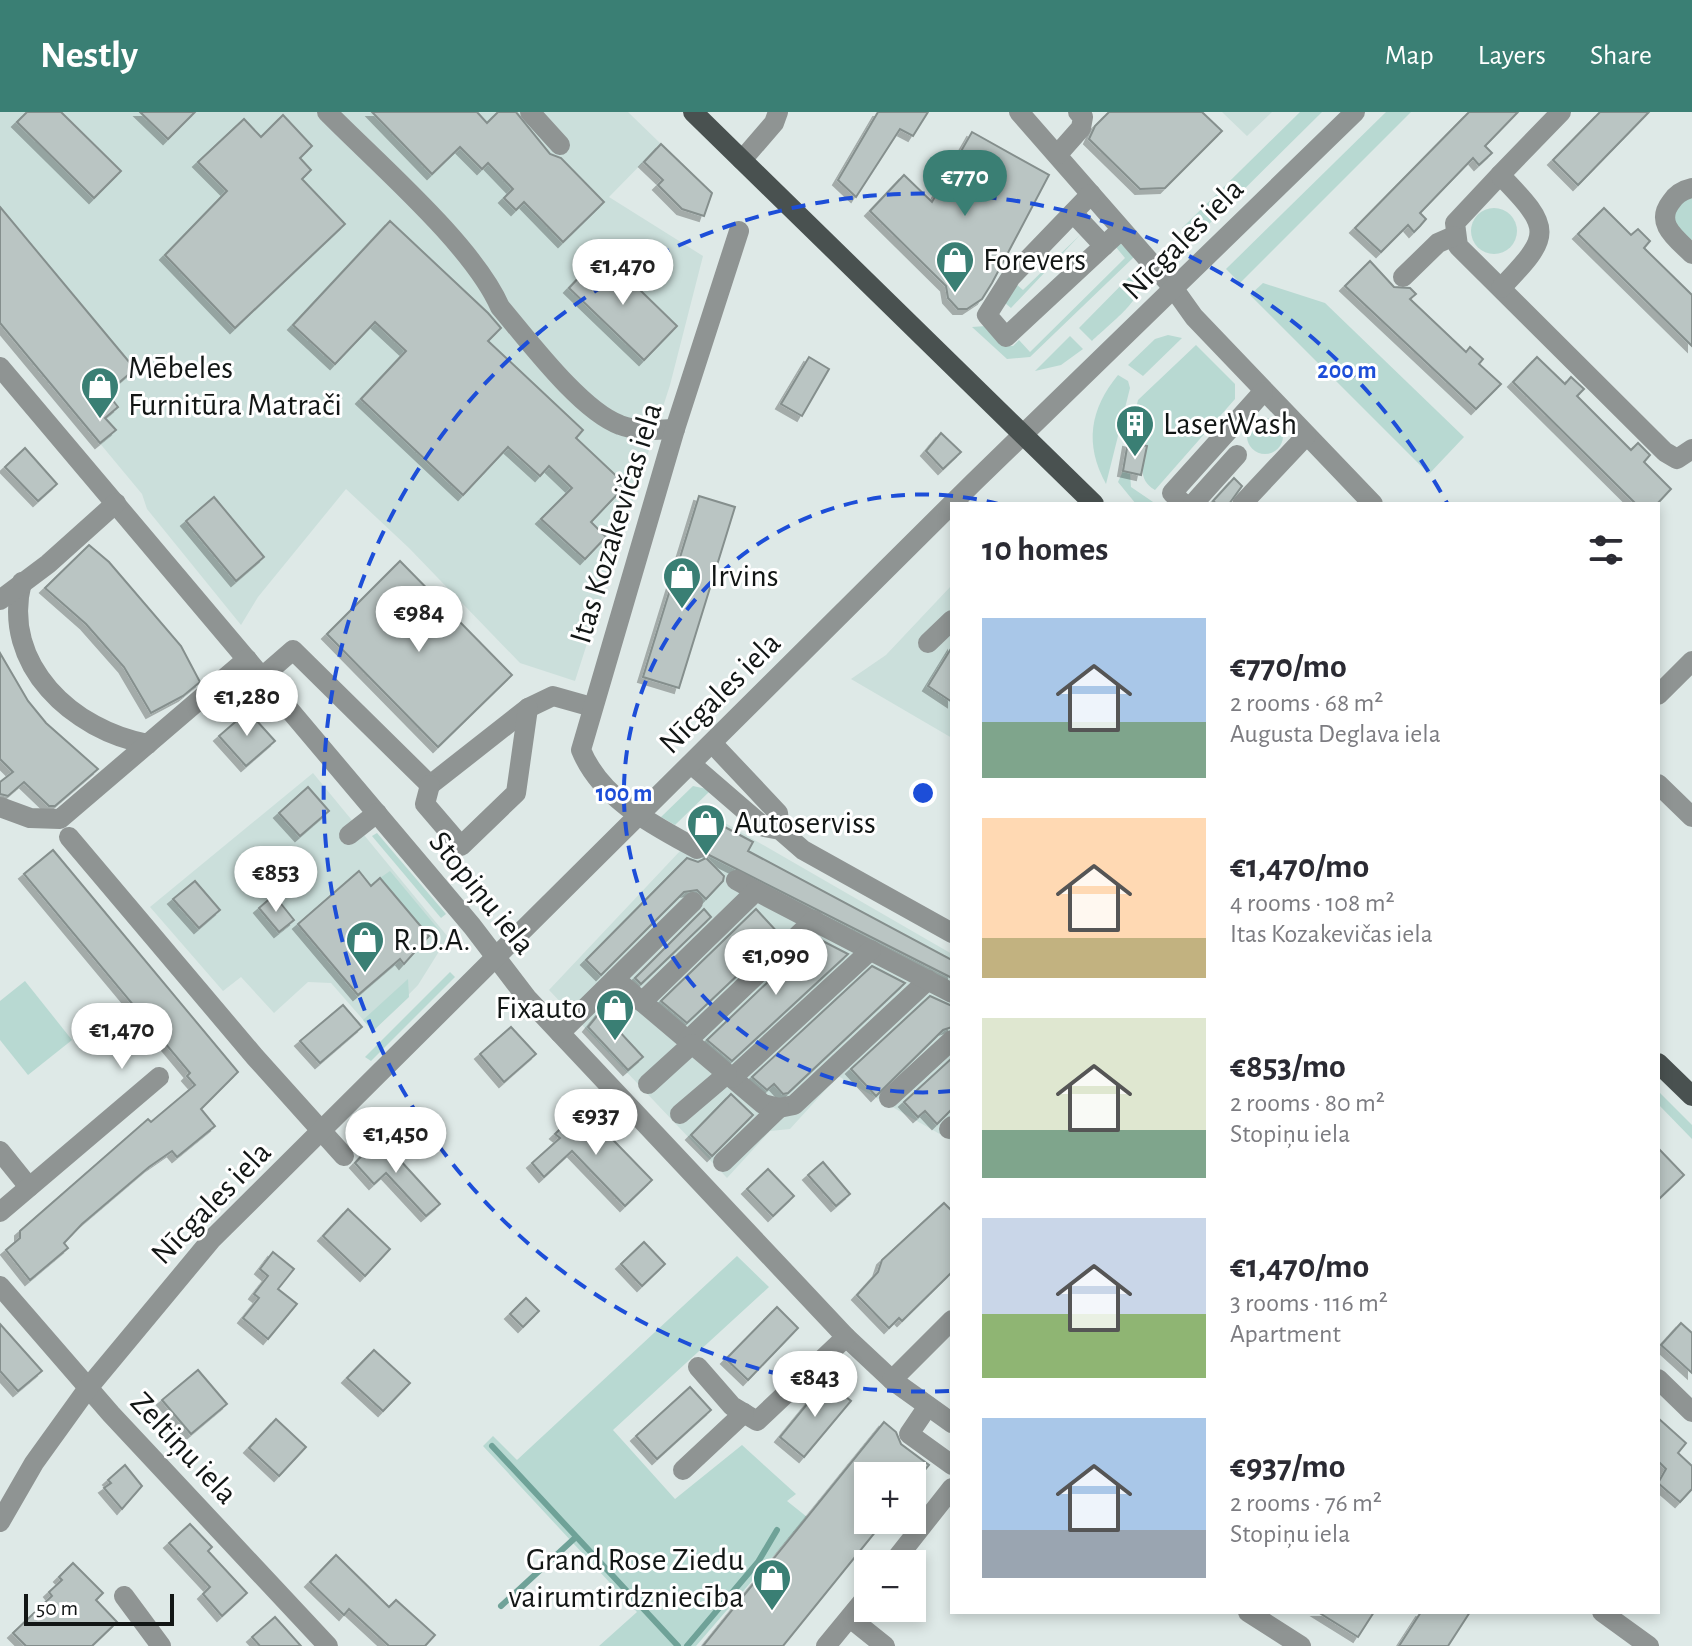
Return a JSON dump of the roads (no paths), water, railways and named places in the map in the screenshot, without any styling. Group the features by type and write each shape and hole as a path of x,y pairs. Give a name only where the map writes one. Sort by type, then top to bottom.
{"main road":[{"path":"693,112 1092,502"},
{"path":"1660,1068 1692,1096"}],"street":[{"path":"327,112 467,255 493,290 500,307 585,400 618,425 640,430 675,429"},
{"path":"530,112 560,145"},
{"path":"742,160 774,123 778,112"},
{"path":"1019,112 1174,289 1194,317 1371,502"},
{"path":"1058,154 1081,128 1083,117 1078,112"},
{"name":"Nīcgales iela","path":"956,502 1355,112"},
{"path":"1561,112 1455,223 1454,236 1458,246 1665,452 1677,459 1692,449"},
{"path":"1500,175 1529,204 1540,226 1541,238 1534,253 1501,288"},
{"path":"1692,188 1673,199 1664,217 1666,228 1692,254"},
{"path":"1091,194 1011,277 987,315 1006,337 1121,230"},
{"path":"1073,213 1104,246"},
{"name":"Itas Kozakevičas iela","path":"697,849 638,816 588,767 581,750 675,429 739,231"},
{"path":"1403,277 1438,243 1454,236"},
{"name":"Stopiņu iela","path":"0,367 497,956 527,998 846,1337 892,1380 950,1422"},
{"path":"1182,502 1172,493 1263,392"},
{"path":"1244,502 1261,480 1306,436"},
{"path":"1220,437 1261,480"},
{"path":"1195,502 1237,455"},
{"path":"0,600 48,564 116,503"},
{"name":"Nīcgales iela","path":"0,1522 34,1463 88,1388 211,1240 950,508"},
{"path":"33,627 29,597 48,564"},
{"path":"22,582 15,603 23,645 30,666 50,692 91,726 117,738 148,744"},
{"path":"928,643 950,622"},
{"path":"262,677 293,650 430,785"},
{"path":"0,807 30,818 60,819 247,659"},
{"path":"1660,693 1690,668"},
{"path":"528,708 516,793 461,846 425,804 430,785 528,708 553,696 592,707"},
{"path":"112,724 137,732 173,723"},
{"path":"712,743 778,813 780,830"},
{"path":"691,764 764,827 780,830 803,850 950,932"},
{"path":"1660,786 1692,817"},
{"path":"349,835 377,813"},
{"path":"69,837 344,1156"},
{"path":"736,880 950,992"},
{"path":"642,1002 756,891"},
{"path":"560,1033 693,902"},
{"path":"648,1084 814,920"},
{"path":"680,1114 730,1076 871,950"},
{"path":"615,979 763,1104 779,1108 794,1105 928,980"},
{"path":"889,1098 950,1042"},
{"path":"0,1212 159,1077"},
{"path":"723,1162 779,1108"},
{"path":"0,1151 29,1187"},
{"name":"Zeltiņu iela","path":"0,1286 88,1388 328,1646"},
{"path":"892,1380 950,1322"},
{"path":"698,1367 732,1406 757,1421 846,1337"},
{"path":"1660,1381 1692,1412"},
{"path":"928,1406 909,1434 950,1464"},
{"path":"683,1470 744,1413"},
{"path":"903,1550 950,1491"},
{"path":"124,1596 161,1646"},
{"path":"826,1646 854,1613"},
{"path":"1251,1614 1301,1646"},
{"path":"1605,1614 1649,1646"},
{"path":"850,1618 885,1646"}],"waterway":[{"path":"492,1446 678,1646"},
{"path":"687,1646 758,1562 777,1530"},
{"path":"501,1606 576,1537"}],"place":[{"name":"Forevers","path":"955,294"},
{"name":"Mēbeles Furnitūra Matrači","path":"100,420"},
{"name":"LaserWash","path":"1135,458"},
{"name":"Irvins","path":"682,610"},
{"name":"Autoserviss","path":"706,857"},
{"name":"R.D.A.","path":"365,974"},
{"name":"Fixauto","path":"615,1042"},
{"name":"Grand Rose Ziedu vairumtirdzniecība","path":"772,1612"}]}
